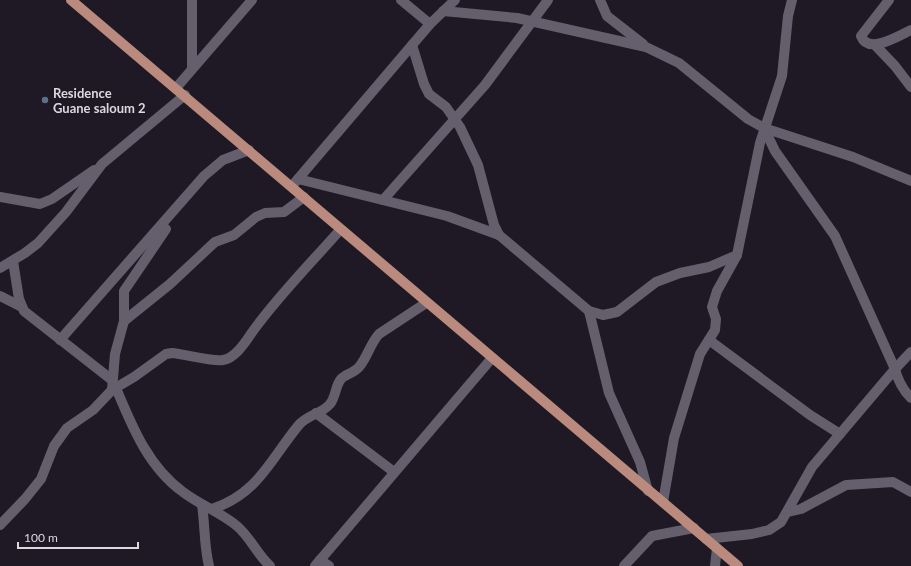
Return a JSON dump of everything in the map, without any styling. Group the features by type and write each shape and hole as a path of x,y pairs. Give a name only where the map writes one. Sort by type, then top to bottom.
{"main road":[{"path":"71,0 249,150 295,182 304,197 340,230 738,566"}],"street":[{"path":"192,0 192,68"},
{"path":"176,88 252,0"},
{"path":"401,0 430,24"},
{"path":"455,0 430,24 295,182 383,200 447,216 499,235 589,311 603,315 617,312 656,282 680,273 709,267 736,255"},
{"path":"383,200 485,85 548,0"},
{"path":"600,0 607,16 646,47 679,63 748,119 764,128 852,157 911,181"},
{"path":"663,502 674,438 700,354 715,330 716,320 712,307 717,291 736,255 760,143 782,76 788,16 792,0"},
{"path":"889,0 861,36 866,44 875,45 911,30"},
{"path":"443,11 509,16 646,47"},
{"path":"412,45 424,84 429,94 446,107 455,120 478,165 494,225 499,235"},
{"path":"875,45 895,66 911,87"},
{"path":"0,198 40,204 52,199 102,164 185,95"},
{"path":"748,119 760,143"},
{"path":"764,128 775,152 835,236 895,369 902,388 911,398"},
{"path":"60,340 199,182 223,160 249,150"},
{"path":"0,268 26,253 49,232 102,164"},
{"path":"113,386 116,354 124,321 124,291 155,243 193,194 199,182"},
{"path":"124,321 170,284 215,242 234,235 256,217 265,213 284,212 304,197"},
{"path":"0,525 25,499 41,479 54,446 67,428 93,410 113,386 166,354 172,353 216,361 224,360 230,357 249,337 265,314 340,230"},
{"path":"13,261 20,306"},
{"path":"0,296 20,306 30,317 60,340 113,386 140,443 166,477 182,492 202,505 212,509 243,533 262,559 270,566"},
{"path":"212,509 234,500 253,485 282,449 298,425 331,403 341,379 360,366 374,339 379,334 426,303"},
{"path":"589,311 609,393 640,462 648,491"},
{"path":"709,340 810,416 840,434"},
{"path":"706,539 752,534 768,530 781,522 812,467 911,352"},
{"path":"330,566 317,563 492,358"},
{"path":"316,413 394,472"},
{"path":"788,512 801,509 846,485 893,482 911,492"},
{"path":"202,505 205,525 206,554 209,566"},
{"path":"624,566 652,536 694,528"},
{"path":"715,566 717,548"}],"place":[{"name":"Residence Guane saloum 2","path":"45,100"}]}
